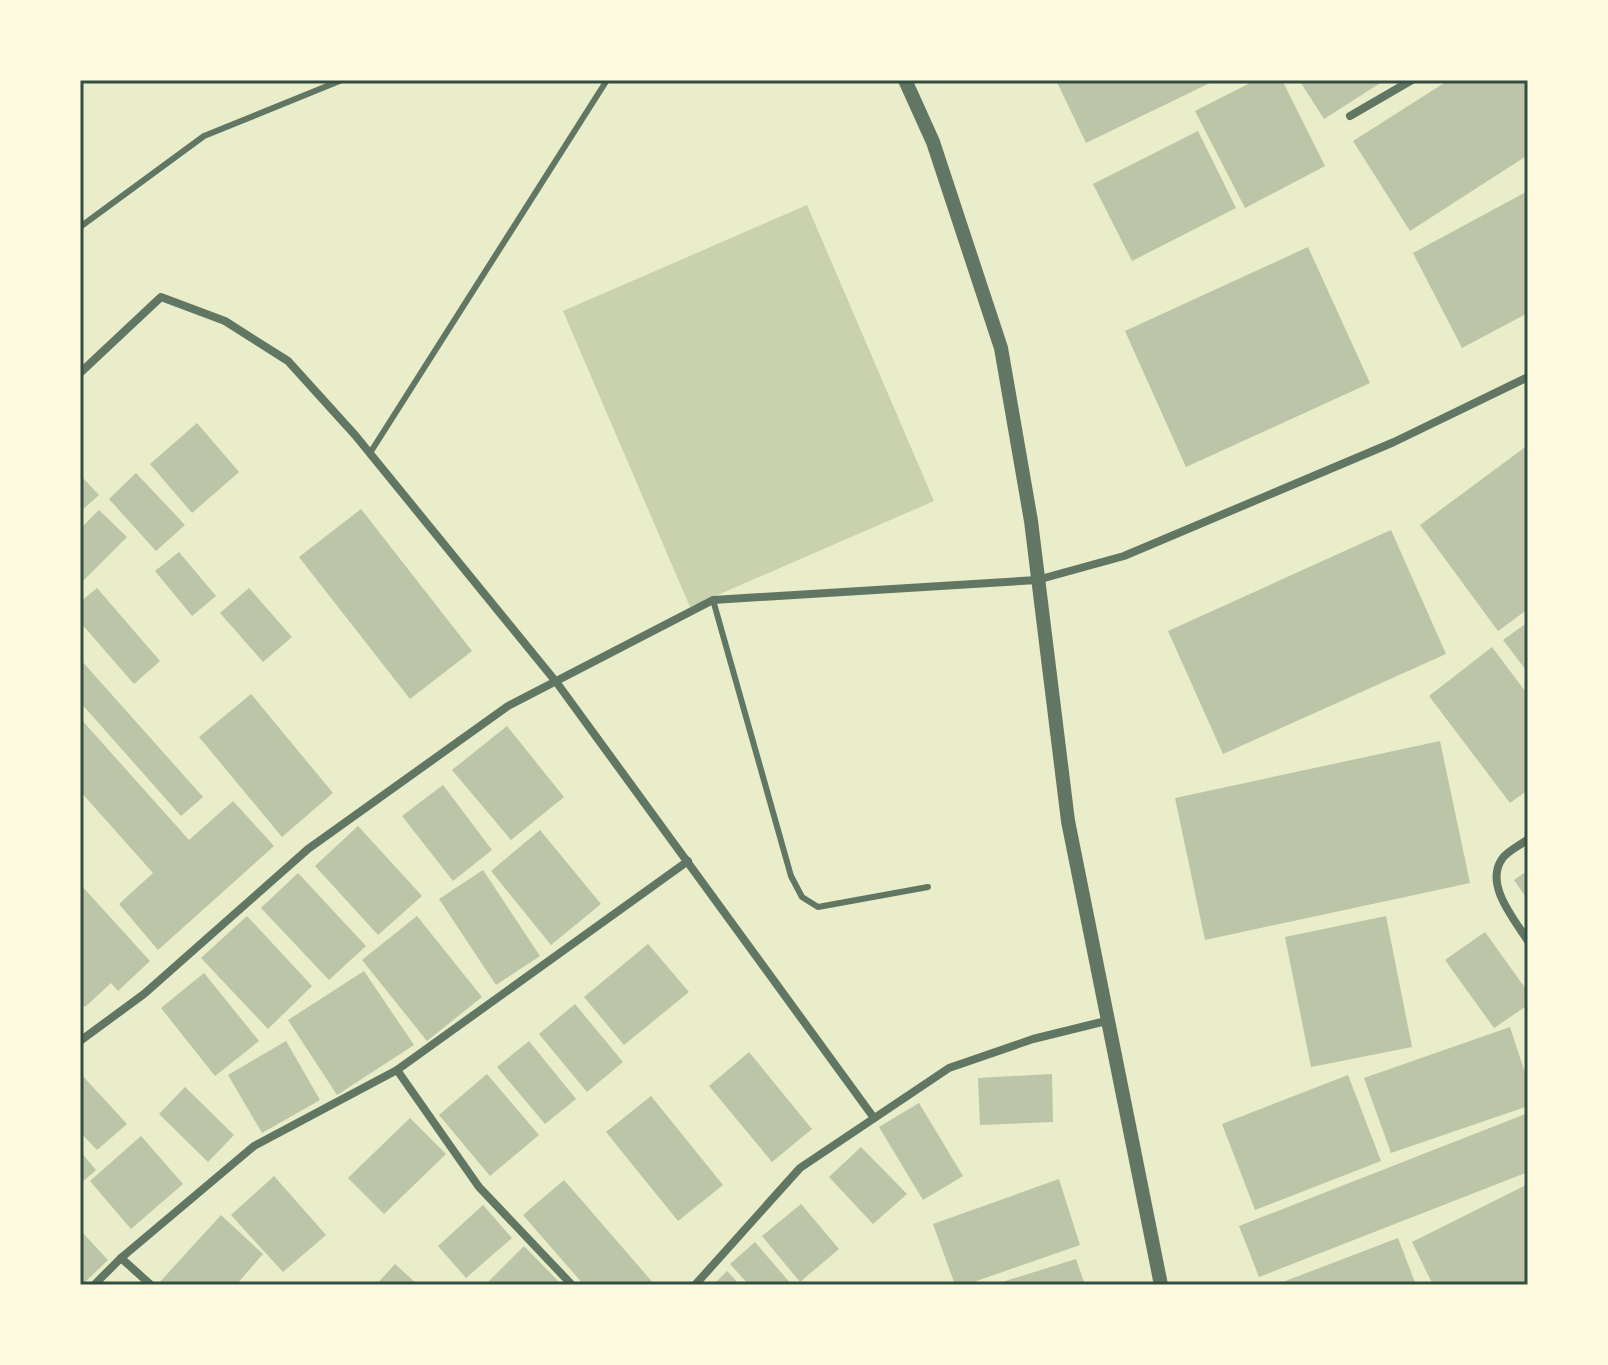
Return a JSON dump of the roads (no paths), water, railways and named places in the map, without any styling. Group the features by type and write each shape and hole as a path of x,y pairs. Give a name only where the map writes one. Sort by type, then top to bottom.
{"street":[{"path":"905,80 933,142 1001,348 1031,521 1068,821 1161,1285"},
{"path":"1350,116 1412,80"},
{"path":"80,373 161,297 225,321 288,361 370,453 557,683 874,1118"},
{"path":"80,1041 144,994 308,849 508,706 713,600 1037,580 1124,556 1394,442 1528,377"},
{"path":"1528,839 1502,858 1496,878 1503,901 1528,941"},
{"path":"94,1285 121,1258 254,1146 397,1070 688,861"},
{"path":"695,1285 800,1168 949,1068 1033,1039 1106,1021"},
{"path":"397,1070 479,1187 572,1285"},
{"path":"121,1258 151,1285"}],"lane":[{"path":"80,227 204,136 342,80"},
{"path":"370,453 607,80"},
{"path":"713,600 787,864 802,897 818,907 928,887"}]}
